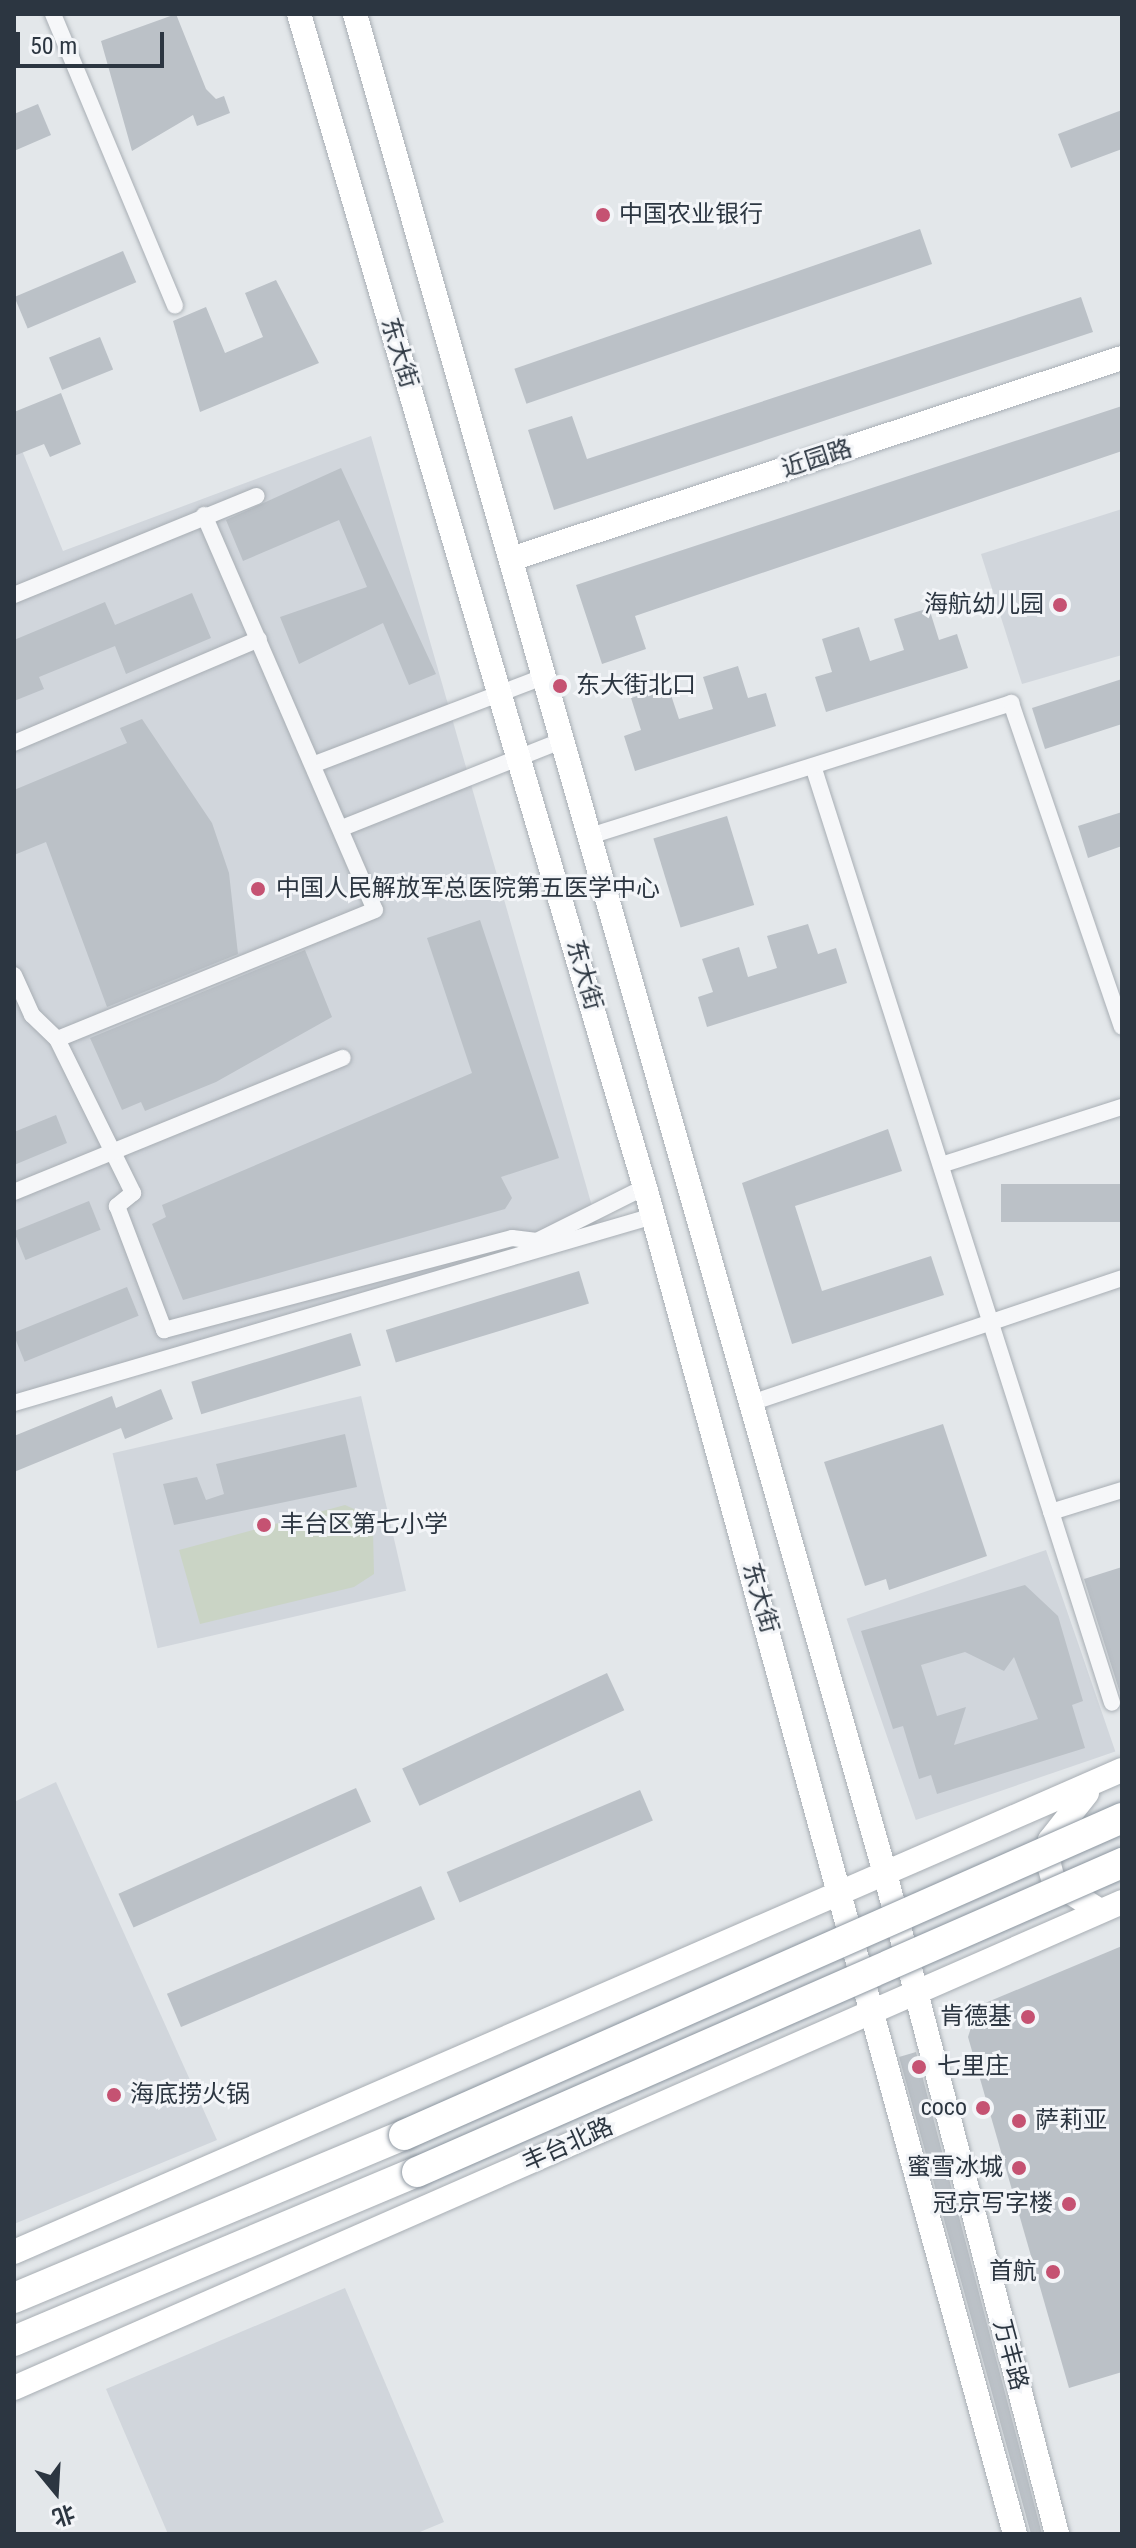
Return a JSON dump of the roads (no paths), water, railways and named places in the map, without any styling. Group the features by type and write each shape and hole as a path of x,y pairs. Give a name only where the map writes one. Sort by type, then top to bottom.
{"highway":[{"path":"14,2298 404,2135 1122,1818"},
{"name":"丰台北路","path":"14,2341 417,2172 1122,1863"}],"main road":[{"name":"东大街","path":"299,14 502,692 645,1187 843,1893 869,2013"},
{"name":"东大街","path":"355,14 885,1873 914,1990"},
{"name":"近园路","path":"511,559 1122,358"},
{"path":"14,2252 1111,1775"},
{"path":"1111,1775 1063,1815 1050,1840 1049,1865 1054,1882 1111,1907"},
{"name":"丰台北路","path":"14,2388 869,2013 914,1990 1111,1907"},
{"name":"万丰路","path":"914,1990 1057,2534"},
{"name":"万丰路","path":"869,2013 1015,2534"}],"street":[{"path":"53,14 175,306"},
{"path":"14,595 204,515 257,496"},
{"path":"57,1039 375,910 315,764 204,515"},
{"path":"14,743 259,639"},
{"path":"315,764 545,676"},
{"path":"590,836 814,769 1011,703 1122,1027"},
{"path":"342,828 563,740"},
{"path":"814,769 1112,1703"},
{"path":"14,975 32,1015 57,1039 133,1193 117,1206 164,1330 512,1238 537,1241 645,1187"},
{"path":"14,1192 343,1058"},
{"path":"941,1165 1122,1107"},
{"path":"14,1403 653,1216"},
{"path":"751,1403 990,1319 1122,1278"},
{"path":"1051,1512 1122,1490"}],"place":[{"name":"中国农业银行","path":"603,215"},
{"name":"海航幼儿园","path":"1060,605"},
{"name":"东大街北口","path":"560,686"},
{"name":"中国人民解放军总医院第五医学中心","path":"258,889"},
{"name":"丰台区第七小学","path":"264,1525"},
{"name":"肯德基","path":"1028,2017"},
{"name":"七里庄","path":"919,2067"},
{"name":"海底捞火锅","path":"114,2095"},
{"name":"coco","path":"983,2108"},
{"name":"萨莉亚","path":"1019,2121"},
{"name":"蜜雪冰城","path":"1019,2168"},
{"name":"冠京写字楼","path":"1069,2204"},
{"name":"首航","path":"1053,2272"}]}
